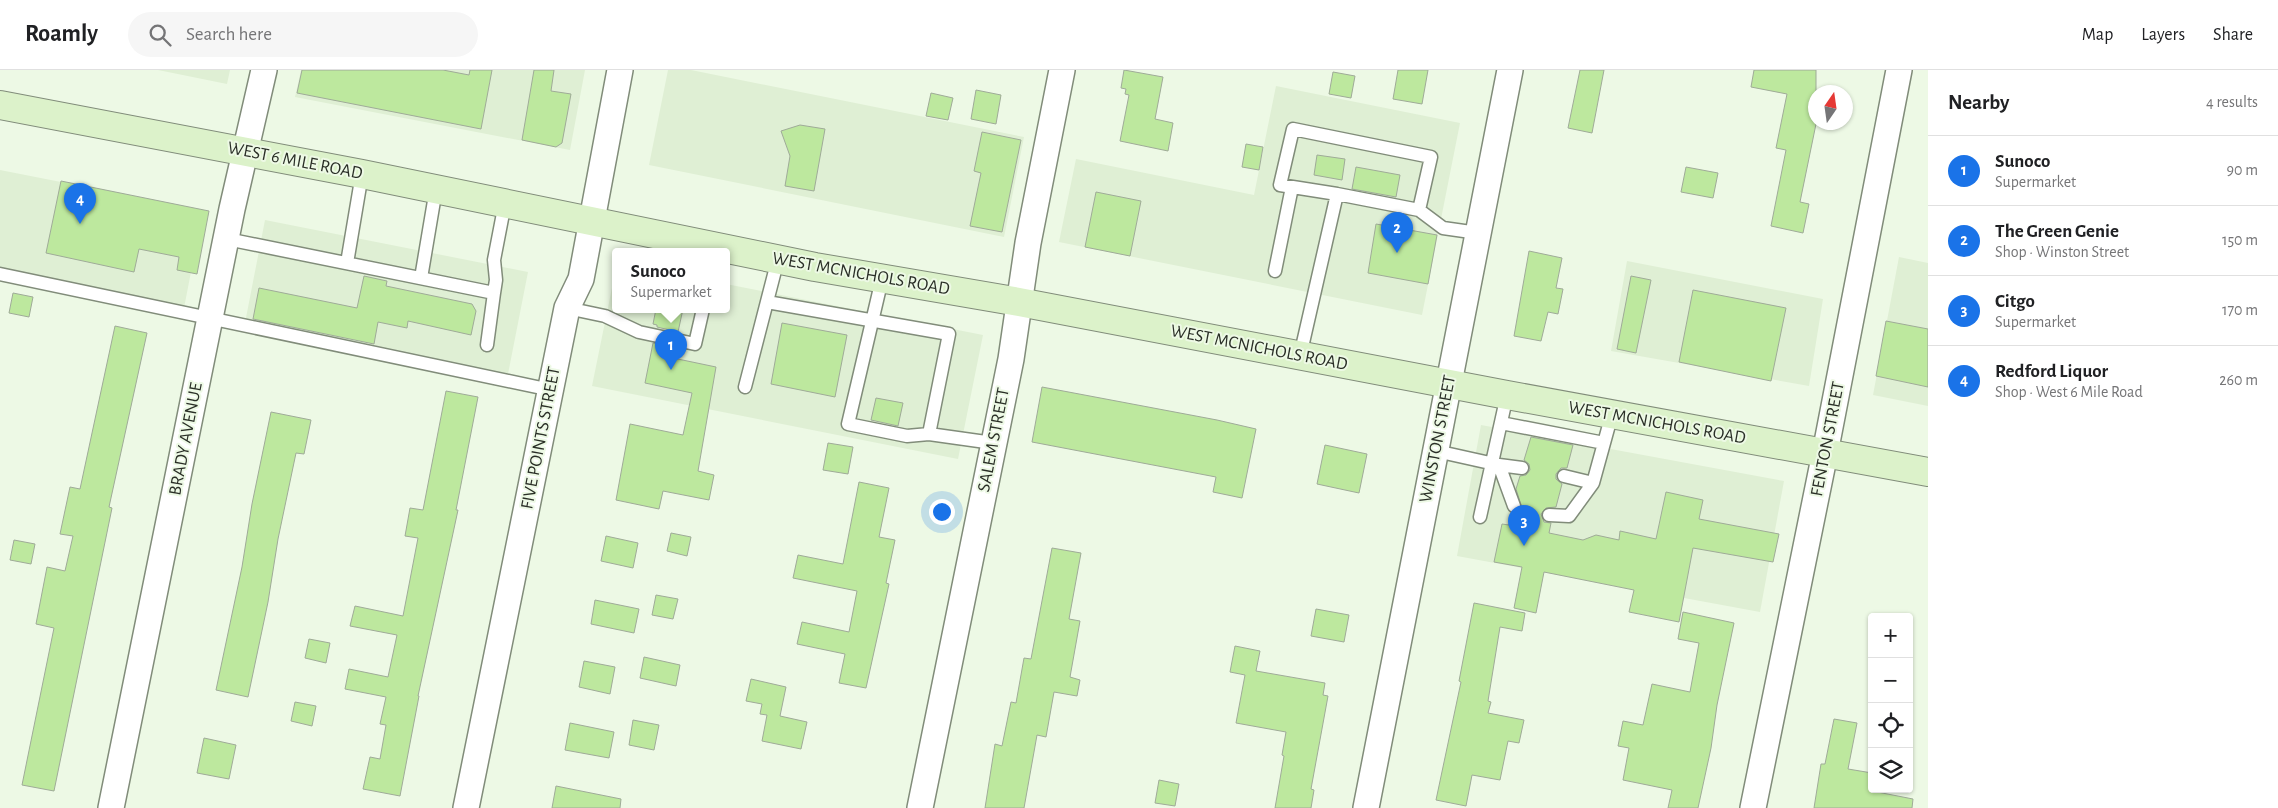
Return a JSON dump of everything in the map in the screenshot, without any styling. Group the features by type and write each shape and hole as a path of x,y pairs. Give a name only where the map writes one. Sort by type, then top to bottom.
{"main road":[{"name":"WEST 6 MILE ROAD","path":"0,105 247,151 590,220"},
{"name":"WEST MCNICHOLS ROAD","path":"590,220 714,248"},
{"name":"WEST MCNICHOLS ROAD","path":"730,251 1019,302 1507,395 1928,472"}],"street":[{"name":"BRADY AVENUE","path":"111,808 210,320 264,70"},
{"name":"FIVE POINTS STREET","path":"466,808 567,308 580,279 620,70"},
{"name":"SALEM STREET","path":"920,808 1011,359 1029,234 1062,70"},
{"name":"WINSTON STREET","path":"1366,808 1510,70"},
{"name":"FENTON STREET","path":"1753,808 1825,453 1899,70"}],"lane":[{"path":"1419,210 1431,157 1293,130 1280,185 1419,210 1443,228 1478,233"},
{"path":"347,263 362,174"},
{"path":"1275,271 1292,187"},
{"path":"421,278 436,189"},
{"path":"1300,356 1336,194"},
{"path":"487,345 496,280 494,260 504,203"},
{"path":"227,239 494,293"},
{"path":"745,387 778,259"},
{"path":"0,274 210,320 551,390"},
{"path":"882,279 848,424 907,436 929,434 994,443"},
{"path":"767,302 949,334 929,434"},
{"path":"567,308 605,316 639,332 695,344 702,313"},
{"path":"1480,517 1495,464 1507,395"},
{"path":"1549,515 1569,516 1593,483 1612,414"},
{"path":"1501,423 1604,443"},
{"path":"1436,450 1495,464 1522,468"},
{"path":"1495,464 1514,506"},
{"path":"1564,476 1593,483"}],"shaded area":[{"path":"158,70 230,70 227,84"},
{"path":"301,70 585,70 570,150 295,97"},
{"path":"668,70 691,70 1024,137 1004,237 649,165"},
{"path":"1276,86 1460,123 1422,315 1059,242 1076,159 1254,195"},
{"path":"0,170 203,210 184,308 0,271"},
{"path":"265,220 528,272 508,374 245,323"},
{"path":"1899,257 1928,263 1928,406 1873,395"},
{"path":"1627,261 1823,299 1809,386 1611,351"},
{"path":"730,285 983,335 958,459 592,386 612,288 612,313 730,313"},
{"path":"1481,425 1784,481 1760,612 1457,556"}],"building":[{"path":"302,70 443,70 469,75 470,70 492,70 481,129 297,93"},
{"path":"534,70 554,70 551,91 571,94 562,143 556,147 522,140"},
{"path":"1124,70 1163,77 1155,119 1173,123 1168,151 1120,141 1129,95 1125,94 1126,89 1121,88"},
{"path":"1398,70 1428,70 1422,104 1393,99"},
{"path":"1580,70 1604,70 1592,133 1568,128"},
{"path":"1754,70 1816,70 1816,85 1808,85 1808,130 1815,130 1800,202 1809,204 1803,233 1771,226 1786,150 1776,148 1787,94 1751,87"},
{"path":"1333,72 1355,76 1351,98 1329,94"},
{"path":"976,90 1001,95 996,124 971,119"},
{"path":"931,93 953,98 948,120 926,116"},
{"path":"800,125 825,129 814,191 785,186 790,156 781,131"},
{"path":"982,132 1021,140 1002,232 970,226 981,173 974,171"},
{"path":"1246,144 1263,147 1259,170 1242,167"},
{"path":"1317,155 1345,159 1342,180 1314,175"},
{"path":"1356,167 1400,175 1396,197 1352,189"},
{"path":"1686,167 1718,173 1713,198 1681,192"},
{"path":"61,181 209,211 197,274 177,270 179,257 139,249 134,272 46,253"},
{"path":"1096,192 1141,201 1130,256 1085,247"},
{"path":"1376,224 1437,235 1428,284 1368,273"},
{"path":"1529,251 1562,258 1556,288 1563,289 1558,314 1548,312 1541,341 1514,336"},
{"path":"364,276 387,281 386,286 472,304 476,311 471,335 408,321 407,328 378,322 374,344 253,319 259,288 357,308"},
{"path":"1631,276 1651,280 1636,353 1617,349"},
{"path":"1693,290 1786,308 1771,381 1679,362"},
{"path":"13,293 33,297 29,317 9,313"},
{"path":"655,313 682,313 678,332 657,327 657,325 653,324"},
{"path":"1886,321 1928,329 1928,387 1876,376"},
{"path":"782,323 847,335 835,397 771,384"},
{"path":"115,326 147,333 109,507 112,508 54,791 22,785 54,628 36,624 47,567 65,571 73,536 60,534 70,487 80,489"},
{"path":"653,343 675,348 673,358 716,367 698,471 714,475 709,500 663,491 659,509 616,500 630,424 683,435 692,393 645,383"},
{"path":"1042,387 1256,429 1242,498 1213,492 1216,477 1032,442"},
{"path":"446,391 478,397 456,510 458,510 418,696 400,796 363,789 370,757 380,759 386,725 380,724 386,697 345,689 349,669 388,677 397,635 350,626 355,606 403,616 418,538 405,536 410,508 423,510"},
{"path":"876,398 903,403 898,426 871,420"},
{"path":"271,412 311,420 304,454 296,453 248,697 216,690 242,567 252,504"},
{"path":"1531,437 1573,445 1567,468 1561,468 1556,474 1556,479 1562,484 1556,507 1546,508 1541,514 1544,522 1551,523 1549,533 1583,540 1596,535 1619,540 1620,531 1656,539 1666,492 1703,500 1699,519 1779,534 1773,562 1693,548 1679,622 1629,612 1634,590 1544,572 1536,613 1514,608 1522,567 1494,562 1502,524 1509,525 1512,514 1517,513 1522,508 1516,489 1520,476 1526,475 1530,470 1529,464 1524,460"},
{"path":"828,443 853,447 848,474 823,470"},
{"path":"1325,445 1367,454 1359,493 1317,484"},
{"path":"859,482 889,488 879,537 895,540 886,583 889,584 866,688 839,683 845,654 797,644 802,622 849,632 857,591 793,578 798,555 843,564"},
{"path":"671,533 691,537 687,556 667,551"},
{"path":"606,536 638,543 633,568 601,561"},
{"path":"14,540 35,544 31,564 10,560"},
{"path":"1052,548 1081,553 1069,619 1080,621 1070,677 1080,680 1077,696 1054,692 1046,737 1037,735 1024,808 985,808 995,744 1002,746 1011,702 1016,703 1024,658 1031,659"},
{"path":"656,595 678,599 673,619 652,615"},
{"path":"595,600 639,609 634,633 591,624"},
{"path":"1474,603 1525,613 1522,631 1500,627 1488,701 1491,702 1488,713 1524,720 1519,743 1508,741 1500,780 1472,775 1466,806 1436,800 1461,682 1459,681"},
{"path":"1316,609 1349,615 1344,642 1311,636"},
{"path":"1683,612 1734,623 1698,808 1668,808 1672,790 1623,780 1629,748 1618,746 1623,721 1643,725 1652,684 1690,692 1699,643 1678,639"},
{"path":"309,639 330,643 326,663 305,658"},
{"path":"1235,646 1260,651 1256,671 1325,683 1323,695 1328,696 1311,789 1314,790 1311,808 1275,808 1286,732 1236,723 1245,675 1230,672"},
{"path":"644,657 680,665 676,686 640,678"},
{"path":"584,661 615,667 610,694 579,687"},
{"path":"751,679 786,687 780,716 807,722 801,749 762,741 767,715 760,714 762,704 746,701"},
{"path":"295,702 316,706 312,726 291,721"},
{"path":"1834,719 1857,723 1848,769 1868,772 1868,793 1882,793 1913,799 1912,808 1814,808 1821,764 1825,764"},
{"path":"633,720 659,725 654,750 629,745"},
{"path":"570,723 614,732 609,758 565,750"},
{"path":"204,738 236,745 229,779 197,773"},
{"path":"1159,780 1179,784 1175,806 1155,803"},
{"path":"556,786 621,799 620,808 552,808"}],"place":[{"name":"Redford Liquor","path":"80,224"},
{"name":"The Green Genie","path":"1397,253"},
{"name":"Sunoco","path":"671,370"},
{"name":"Citgo","path":"1524,546"}]}
